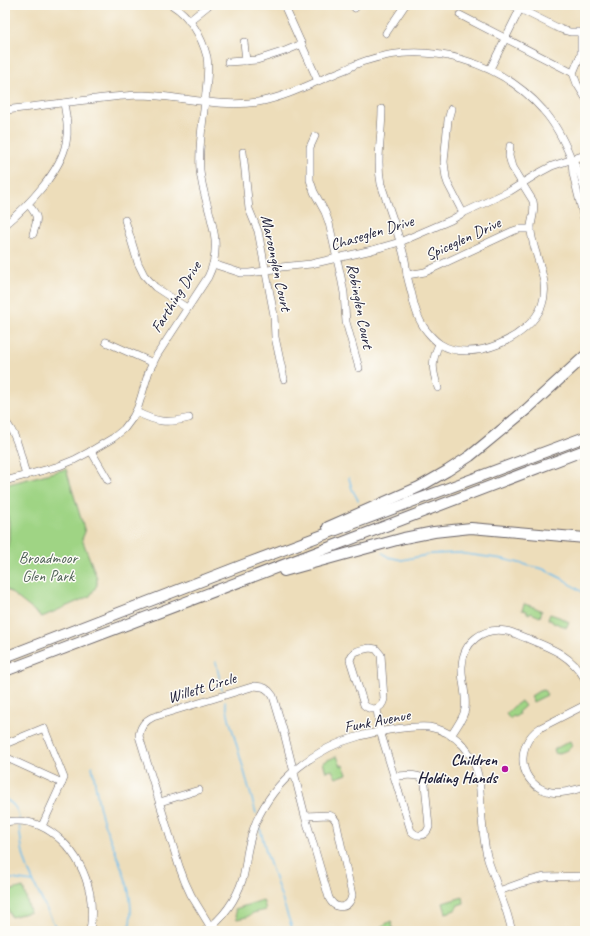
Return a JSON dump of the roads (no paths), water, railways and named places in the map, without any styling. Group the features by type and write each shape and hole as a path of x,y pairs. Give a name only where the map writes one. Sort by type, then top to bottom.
{"highway":[{"path":"248,563 280,547 419,488 447,471 470,456 516,418 585,356"},
{"path":"5,657 248,563 585,437"},
{"path":"5,671 585,450"},
{"path":"230,585 404,538 434,532 471,528 585,538"}],"street":[{"name":"Farthing Drive","path":"5,481 65,464 91,451 119,434 136,412 153,363 165,341 208,277 216,256 216,242 200,173 199,159 208,72 207,59 200,37 190,21 172,5"},
{"path":"190,21 209,5"},
{"path":"284,5 318,81"},
{"path":"386,33 405,5"},
{"path":"512,5 560,29 570,32 583,33 581,54 574,73 577,84 585,97"},
{"path":"490,70 520,9"},
{"path":"460,15 574,73"},
{"path":"244,42 246,61"},
{"path":"228,62 257,60 302,44"},
{"path":"5,110 132,95 154,96 221,104 258,102 285,95 364,61 393,54 426,53 442,55 463,59 490,70 510,81 532,98 544,111 562,137 579,171 585,191"},
{"path":"5,225 28,204 42,188 64,152 67,126 64,103"},
{"path":"382,109 379,175 405,260 407,275 417,315 421,324 439,344 449,348 470,351 480,350 506,340 518,334 530,324 538,314 542,304 544,292 542,273 533,242 531,229 534,207 533,201 512,167 509,156 510,146"},
{"path":"451,109 448,120 444,162 448,184 463,213"},
{"name":"Robinglen Court","path":"315,136 310,147 310,180 329,223 344,294 346,322 359,368"},
{"name":"Maroonglen Court","path":"243,152 249,209 258,231 264,271 274,315 275,337 284,379"},
{"name":"Chaseglen Drive","path":"213,264 241,273 249,273 337,259 400,242 426,232 510,191 552,166 585,155"},
{"path":"572,159 573,174 585,223"},
{"path":"28,204 34,211 38,221 33,234"},
{"path":"125,220 138,263 144,275 155,286 187,308"},
{"name":"Spiceglen Drive","path":"407,275 425,272 513,231 519,229 531,229"},
{"path":"106,342 153,363"},
{"path":"438,388 433,372 433,360 439,344"},
{"path":"136,412 149,418 165,422 189,418"},
{"path":"5,421 10,426 17,440 26,476"},
{"path":"91,451 108,480"},
{"path":"5,523 5,540"},
{"path":"451,736 465,710 462,667 464,654 472,641 482,634 495,630 505,631 554,650 574,664 585,679"},
{"path":"372,648 376,649 380,654 384,699 383,704 377,709 370,709 364,704 350,660 356,651 372,648"},
{"name":"Willett Circle","path":"210,930 184,882 139,736 143,724 153,717 255,686 266,688 270,691 272,696 284,732 294,771"},
{"path":"585,705 534,732 528,738 522,755 522,760 524,770 529,778 542,790 553,793 561,793 585,787"},
{"path":"377,709 380,732 411,831 417,835 424,834 428,830 429,825 424,780 418,776 395,777"},
{"name":"Funk Avenue","path":"210,930 224,914 238,890 243,877 250,840 260,814 271,796 294,771 313,756 337,744 359,736 413,727 427,727 451,736 463,745 472,758 478,772 485,848 512,931"},
{"path":"5,744 44,728 64,778 42,826"},
{"path":"5,757 62,783"},
{"path":"294,771 305,816 331,901 336,906 340,907 346,905 350,901 352,895 335,819 329,815 305,816"},
{"path":"160,802 199,790"},
{"path":"5,822 23,821 42,826 54,833 68,848 79,865 90,894 90,931"},
{"path":"499,891 531,880 545,877 585,876"}],"waterway":[{"path":"349,478 352,489 358,500"},
{"path":"383,553 388,557 402,560 432,554 458,553 503,559 543,569 563,579 585,594"},
{"path":"216,662 222,690"},
{"path":"225,701 256,813"},
{"path":"92,766 101,814 119,860 128,889 131,904 131,918 128,931"},
{"path":"5,799 15,807 18,812 19,819"},
{"path":"19,823 22,849 27,866 34,884 55,926"},
{"path":"260,828 267,855 293,931"},
{"path":"5,878 33,882"}],"place":[{"name":"Children Holding Hands","path":"505,769"}],"park label":[{"name":"Broadmoor Glen Park","path":"48,567"}]}
